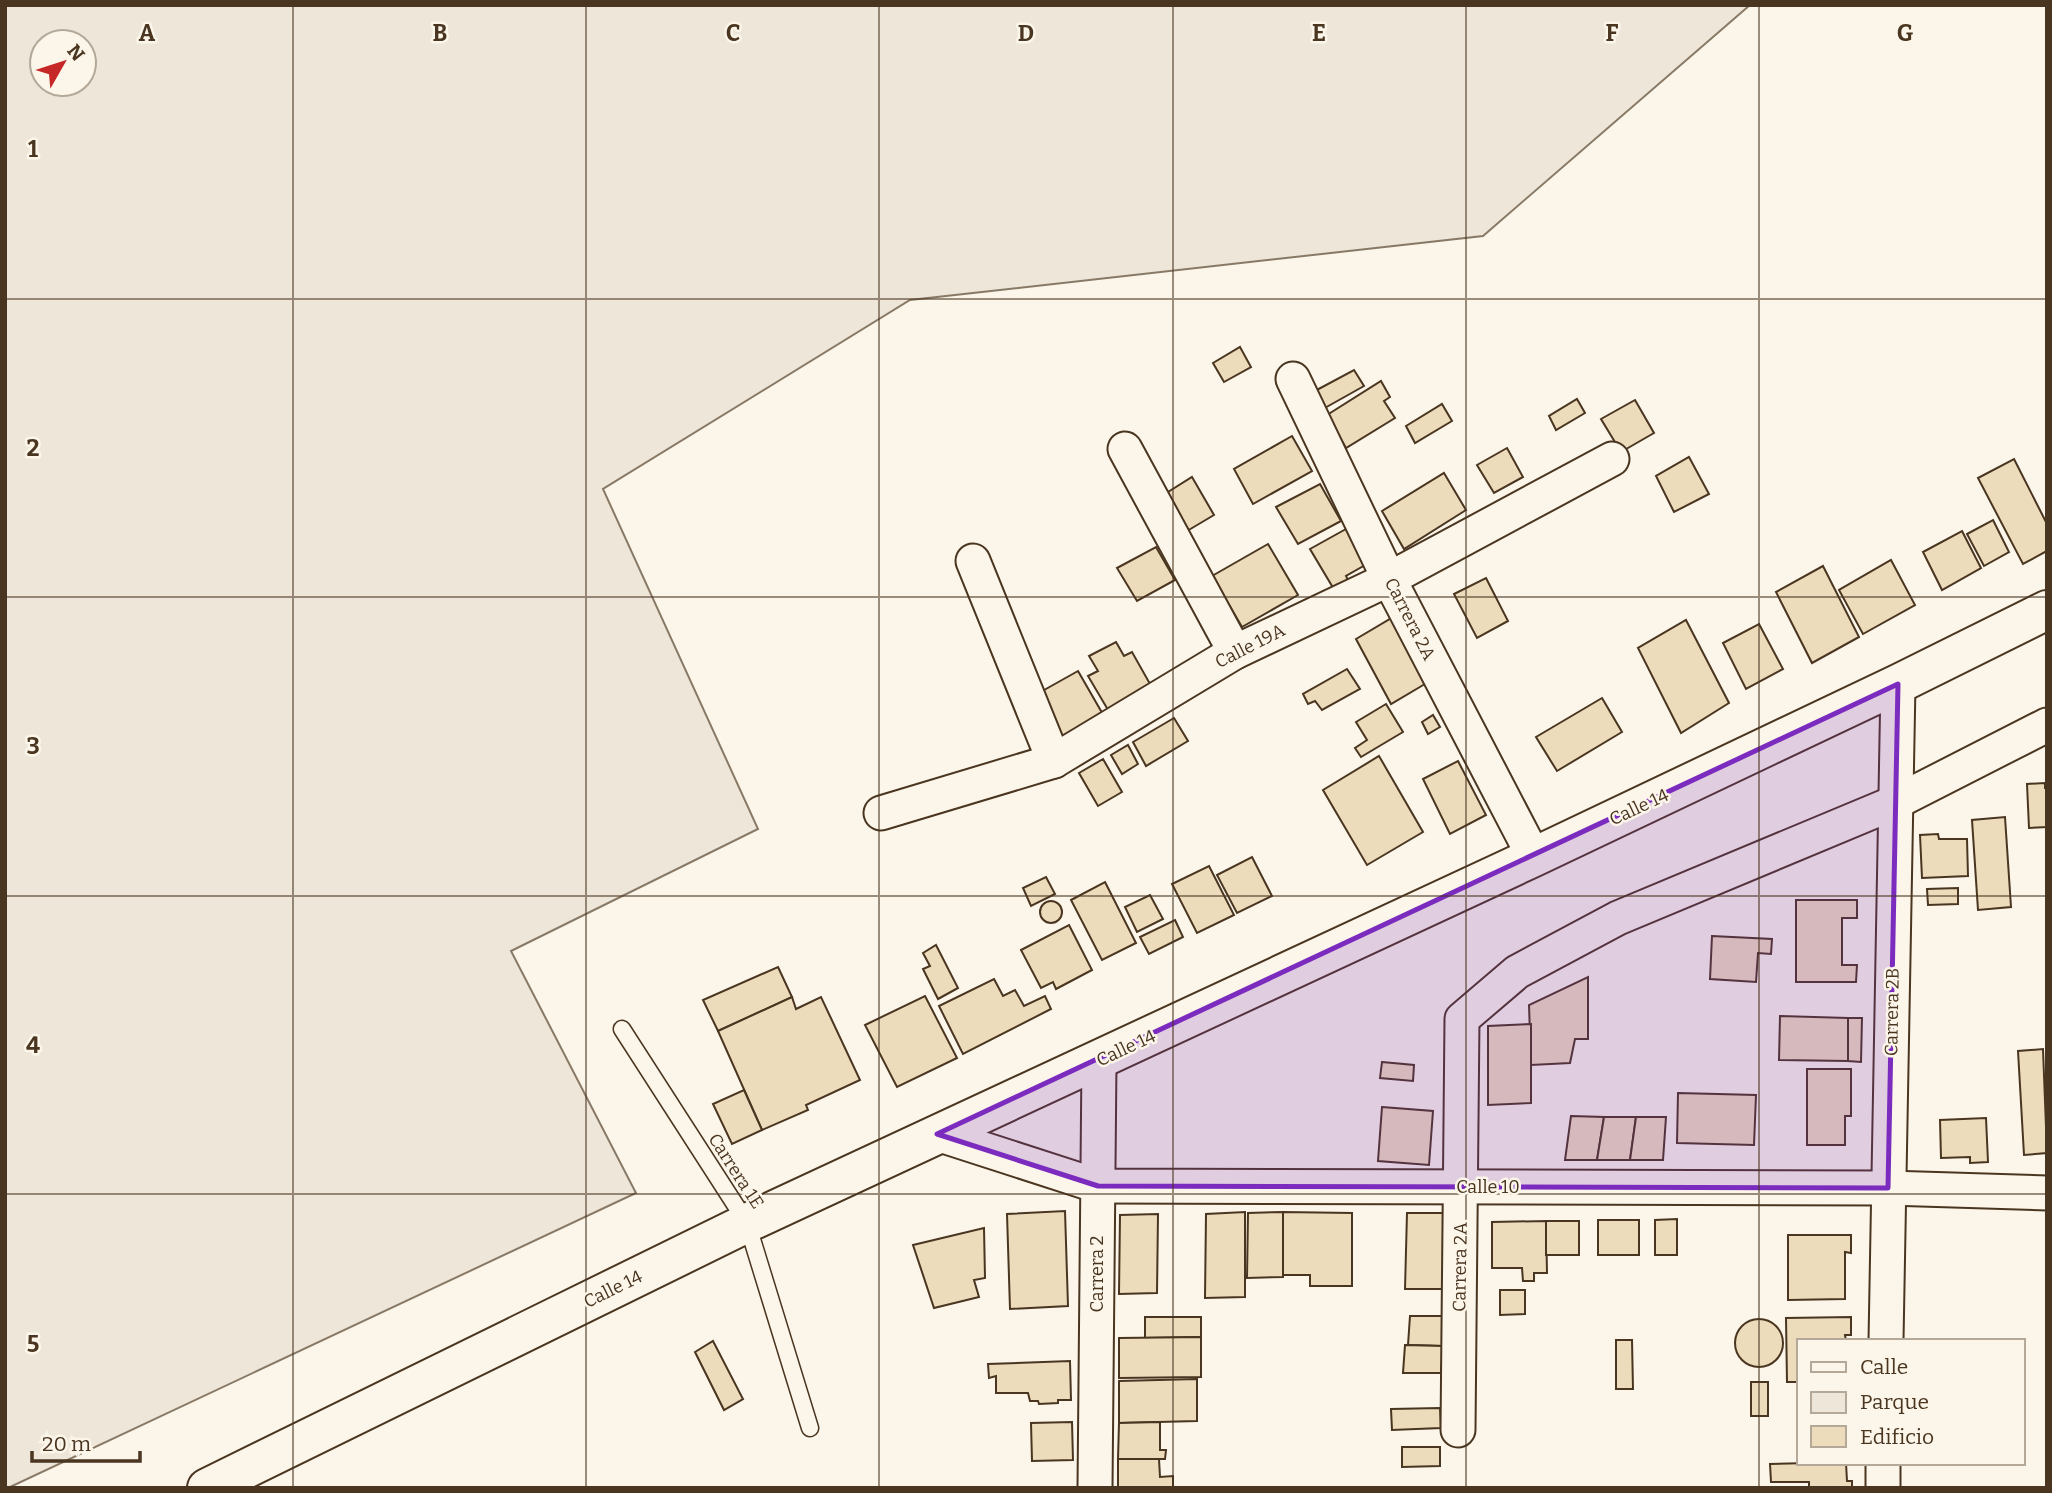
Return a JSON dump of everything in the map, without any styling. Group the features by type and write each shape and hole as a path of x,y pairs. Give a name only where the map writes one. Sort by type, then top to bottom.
{"highway":[{"name":"Calle 14","path":"207,1488 747,1223 1534,857 2047,610"}],"street":[{"name":"Carrera 2A","path":"1293,379 1389,579 1534,857"},
{"path":"1125,449 1235,652"},
{"name":"Calle 19A","path":"881,813 1054,761 1235,652 1389,579 1612,459"},
{"path":"973,561 1054,761"},
{"name":"Carrera 2B","path":"1886,1339 1898,684"},
{"path":"1896,802 2047,725"},
{"name":"Carrera 2A","path":"1458,1430 1462,1019 1517,972 1618,918 1896,802"},
{"name":"Carrera 2","path":"1095,1488 1099,1061"},
{"name":"Calle 10","path":"937,1135 1098,1186 1888,1188 2047,1193"},
{"path":"1883,1465 1883,1488"}],"lane":[{"name":"Carrera 1E","path":"622,1028 747,1223 810,1428"}],"highlighted area":[{"path":"1898,684 1888,1188 1098,1186 937,1134"}],"green space":[{"path":"5,5 1750,5 1483,236 910,300 603,489 758,829 511,951 636,1193 5,1488"}],"building":[{"path":"1240,347 1251,367 1224,382 1213,363"},
{"path":"1354,370 1364,386 1323,409 1313,392"},
{"path":"1381,381 1390,397 1384,401 1395,418 1346,448 1327,415"},
{"path":"1577,399 1585,413 1556,430 1549,416"},
{"path":"1635,400 1654,433 1621,452 1601,419"},
{"path":"1442,404 1452,421 1415,443 1406,426"},
{"path":"1292,436 1312,471 1253,504 1234,469"},
{"path":"1507,448 1523,477 1494,493 1477,465"},
{"path":"1689,457 1709,494 1674,512 1656,476"},
{"path":"2014,459 2047,524 2047,551 2023,564 1978,478"},
{"path":"1444,473 1466,510 1404,549 1382,511"},
{"path":"1192,477 1214,515 1182,534 1160,497"},
{"path":"1320,484 1341,521 1298,544 1276,507"},
{"path":"1993,520 2009,552 1984,566 1967,534"},
{"path":"1346,529 1367,564 1346,576 1349,582 1335,591 1310,549"},
{"path":"1962,531 1981,568 1942,590 1923,552"},
{"path":"1268,544 1298,595 1242,627 1212,576"},
{"path":"1156,547 1175,580 1137,601 1117,568"},
{"path":"1891,560 1915,605 1863,634 1839,590"},
{"path":"1823,566 1859,637 1812,663 1776,592"},
{"path":"1486,578 1508,621 1477,638 1454,594"},
{"path":"1395,616 1430,681 1391,704 1356,639"},
{"path":"1686,620 1729,703 1681,733 1638,648"},
{"path":"1759,624 1783,669 1746,689 1723,643"},
{"path":"1116,642 1124,656 1132,652 1154,691 1111,715 1088,676 1098,671 1089,656"},
{"path":"1347,669 1360,689 1322,710 1315,701 1308,704 1303,694"},
{"path":"1078,671 1105,718 1065,741 1037,694"},
{"path":"1602,698 1622,732 1557,771 1536,737"},
{"path":"1386,704 1403,732 1361,757 1355,748 1367,740 1356,722"},
{"path":"1433,715 1440,727 1428,734 1422,722"},
{"path":"1174,718 1188,741 1146,766 1133,742"},
{"path":"1128,745 1138,764 1122,774 1111,755"},
{"path":"1379,756 1423,832 1367,865 1323,790"},
{"path":"1103,759 1122,792 1098,806 1079,773"},
{"path":"1458,761 1486,815 1450,834 1423,779"},
{"path":"2045,783 2047,827 2029,828 2027,784"},
{"path":"2005,817 2011,907 1978,910 1972,820"},
{"path":"1938,834 1939,839 1967,839 1968,876 1922,878 1920,835"},
{"path":"1252,857 1272,896 1237,913 1217,875"},
{"path":"1209,866 1234,915 1197,933 1172,884"},
{"path":"1046,877 1055,894 1031,906 1023,888"},
{"path":"1105,882 1136,943 1102,960 1071,900"},
{"path":"1958,888 1958,904 1928,905 1927,889"},
{"path":"1150,895 1163,919 1137,932 1125,907"},
{"path":"1796,900 1857,900 1857,918 1842,918 1842,965 1857,965 1856,982 1796,982"},
{"path":"1051,901 1059,904 1062,912 1059,920 1051,923 1043,920 1040,912 1043,904"},
{"path":"1175,920 1183,937 1149,954 1140,937"},
{"path":"1069,925 1092,970 1056,989 1053,982 1041,988 1021,950"},
{"path":"1712,936 1772,939 1771,954 1758,953 1756,982 1710,979"},
{"path":"936,945 958,988 938,999 923,969 930,966 923,953"},
{"path":"778,967 792,997 718,1031 703,1000"},
{"path":"1588,977 1588,1039 1575,1039 1570,1063 1531,1065 1529,1005"},
{"path":"994,979 1003,996 1015,990 1024,1006 1045,996 1051,1009 963,1054 939,1006"},
{"path":"925,996 957,1058 897,1087 865,1025"},
{"path":"792,997 796,1009 821,997 860,1080 806,1105 808,1110 762,1130 718,1031"},
{"path":"1780,1016 1848,1018 1848,1061 1779,1060"},
{"path":"1848,1018 1862,1018 1861,1062 1848,1061"},
{"path":"1531,1024 1531,1103 1488,1105 1488,1026"},
{"path":"2043,1049 2047,1153 2024,1155 2018,1051"},
{"path":"1382,1062 1414,1065 1413,1081 1380,1078"},
{"path":"1807,1069 1851,1069 1851,1116 1845,1116 1845,1145 1807,1145"},
{"path":"744,1090 762,1130 732,1144 713,1104"},
{"path":"1678,1093 1756,1095 1754,1145 1677,1143"},
{"path":"1382,1107 1433,1111 1429,1165 1378,1161"},
{"path":"1571,1116 1604,1117 1597,1160 1565,1160"},
{"path":"1604,1117 1636,1117 1630,1160 1597,1160"},
{"path":"1636,1117 1666,1117 1663,1160 1630,1160"},
{"path":"1986,1118 1988,1162 1970,1163 1970,1157 1941,1158 1940,1120"},
{"path":"1065,1211 1068,1306 1010,1309 1007,1214"},
{"path":"1245,1212 1245,1297 1205,1298 1206,1214"},
{"path":"1283,1212 1352,1213 1352,1286 1310,1286 1310,1275 1283,1275"},
{"path":"1283,1212 1283,1277 1247,1278 1248,1213"},
{"path":"1407,1213 1451,1213 1443,1289 1405,1289"},
{"path":"1158,1214 1157,1293 1119,1294 1120,1215"},
{"path":"1677,1219 1677,1255 1655,1255 1655,1220"},
{"path":"1598,1220 1639,1220 1639,1255 1598,1255"},
{"path":"1546,1221 1547,1273 1534,1273 1534,1281 1523,1281 1522,1268 1492,1268 1492,1222"},
{"path":"1546,1221 1579,1221 1579,1255 1546,1255"},
{"path":"984,1228 985,1278 974,1280 979,1297 934,1308 913,1245"},
{"path":"1788,1235 1851,1235 1851,1253 1845,1252 1845,1299 1788,1300"},
{"path":"1500,1290 1525,1290 1525,1314 1500,1315"},
{"path":"1410,1316 1445,1316 1443,1346 1408,1345"},
{"path":"1145,1317 1201,1317 1201,1337 1145,1338"},
{"path":"1851,1317 1851,1335 1845,1335 1846,1339 1797,1339 1797,1382 1787,1382 1786,1318"},
{"path":"1759,1319 1768,1320 1776,1326 1782,1334 1782,1352 1776,1360 1768,1366 1759,1367 1750,1366 1742,1360 1736,1352 1735,1343 1736,1334 1742,1326 1750,1320"},
{"path":"1201,1337 1201,1377 1119,1378 1119,1338"},
{"path":"1616,1340 1632,1340 1633,1389 1616,1389"},
{"path":"713,1341 743,1399 724,1410 695,1352"},
{"path":"1405,1345 1443,1346 1441,1373 1403,1373"},
{"path":"1070,1361 1071,1400 1058,1400 1058,1403 1039,1404 1038,1401 1030,1401 1028,1393 996,1393 996,1376 989,1378 988,1364"},
{"path":"1197,1379 1197,1421 1119,1423 1119,1381"},
{"path":"1751,1382 1768,1382 1768,1416 1751,1416"},
{"path":"1440,1408 1441,1428 1392,1430 1391,1409"},
{"path":"1072,1422 1073,1460 1032,1461 1031,1423"},
{"path":"1160,1422 1160,1450 1166,1450 1165,1459 1118,1459 1119,1423"},
{"path":"1402,1447 1440,1447 1440,1466 1402,1467"},
{"path":"1118,1459 1159,1459 1160,1477 1173,1476 1173,1488 1118,1488"},
{"path":"1770,1464 1846,1465 1847,1481 1852,1481 1852,1488 1809,1488 1809,1482 1771,1482"}]}
